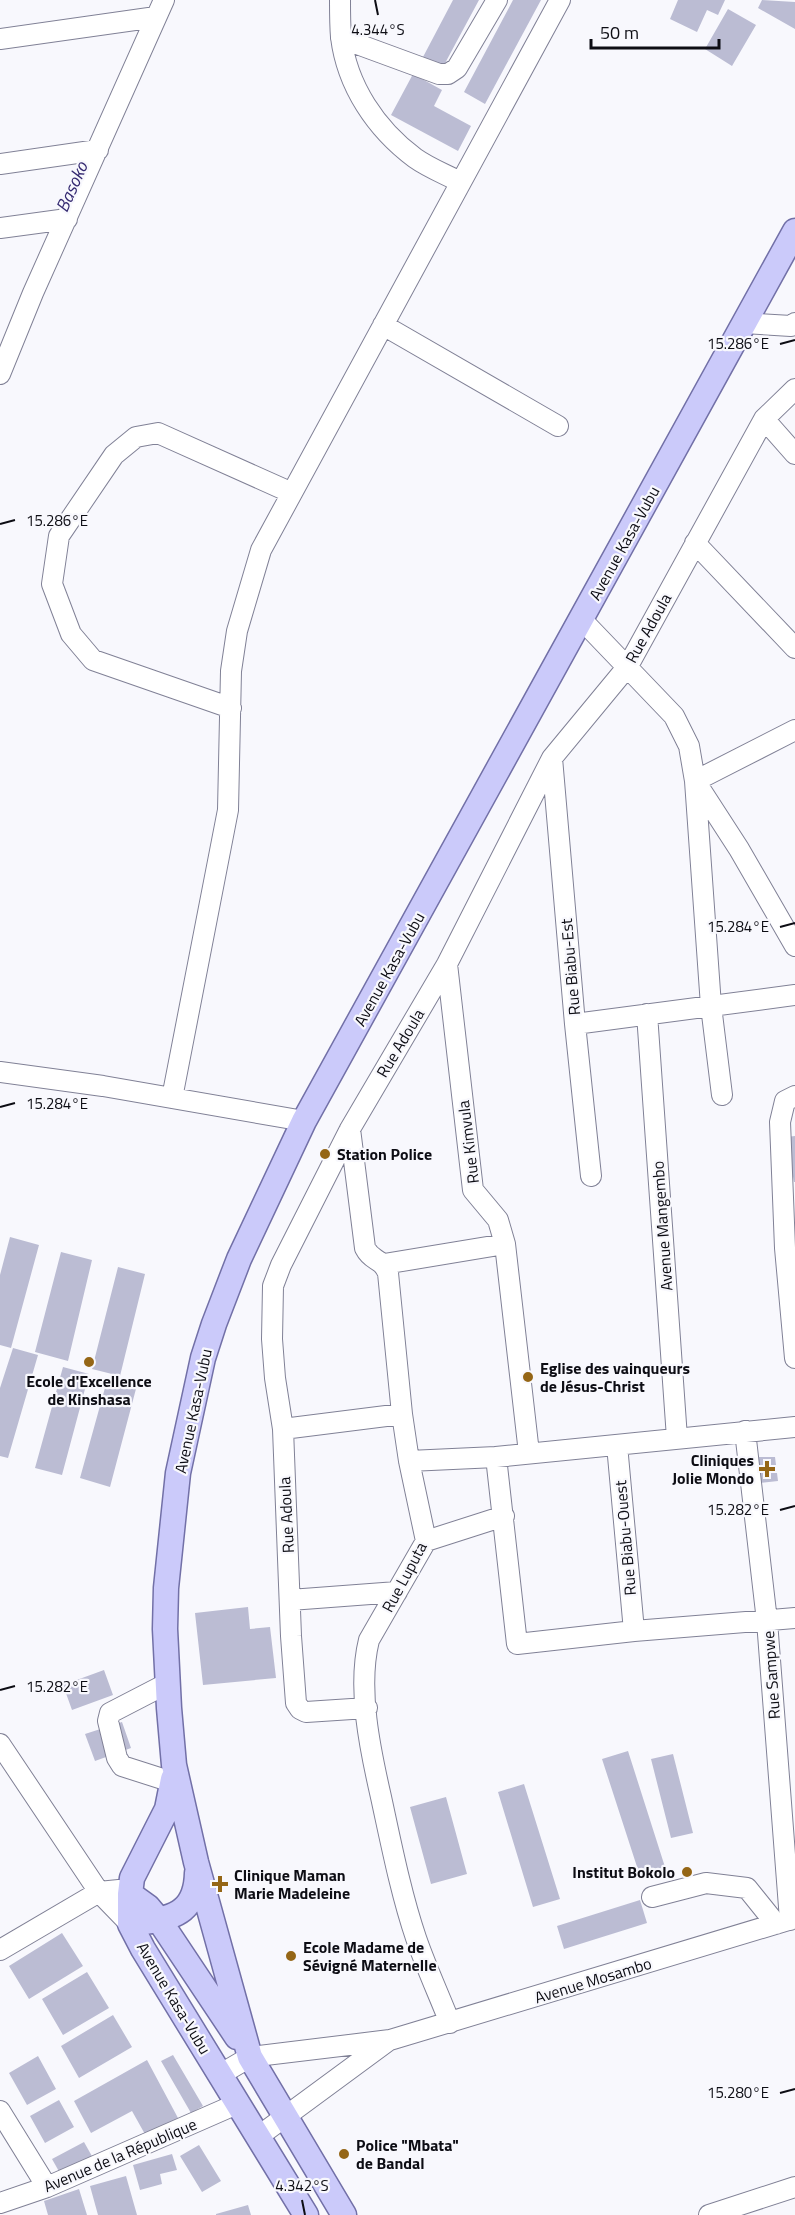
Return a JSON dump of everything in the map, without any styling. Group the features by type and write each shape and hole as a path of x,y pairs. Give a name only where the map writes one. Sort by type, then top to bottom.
{"main road":[{"name":"Avenue Kasa-Vubu","path":"344,2215 250,2056 173,1773 165,1629 166,1588 178,1473 203,1358 239,1259 304,1121 744,323 792,242"},
{"name":"Avenue Kasa-Vubu","path":"173,1773 167,1809 132,1878 130,1924 149,1959 306,2215"},
{"path":"130,1924 168,1919 180,1912 190,1902 196,1889 196,1862"},
{"path":"130,1894 148,1907 159,1920 250,2056"}],"street":[{"path":"340,0 341,38 350,76 364,105 385,133 417,159 460,182"},
{"path":"341,38 439,74 448,74 457,68 497,0"},
{"path":"172,1098 228,810 231,671 237,631 261,550 560,0"},
{"path":"0,39 160,9"},
{"path":"0,374 33,293 160,9"},
{"path":"0,164 98,150"},
{"path":"0,228 67,219"},
{"path":"744,323 791,326 795,323"},
{"path":"383,325 558,426"},
{"name":"Rue Adoula","path":"367,1708 306,1712 296,1703 283,1429 272,1339 273,1286 281,1265 350,1129 447,964 552,758 628,666 764,419 795,389"},
{"path":"764,419 795,454"},
{"path":"231,708 93,660 71,634 52,584 59,536 114,455 136,437 158,434 292,493"},
{"path":"695,543 795,648"},
{"path":"582,620 674,716 689,746 695,781 711,1006 722,1095"},
{"path":"695,781 795,730"},
{"name":"Rue Biabu-Est","path":"552,758 575,1024 591,1176"},
{"path":"695,781 739,849 795,946"},
{"name":"Rue Kimvula","path":"447,964 473,1190 498,1220 506,1244 529,1453"},
{"path":"575,1024 795,995"},
{"name":"Avenue Mangembo","path":"647,1014 677,1438"},
{"path":"0,1072 304,1121"},
{"path":"795,1096 785,1101 780,1122 785,1248 795,1358"},
{"path":"350,1129 365,1248 370,1257 384,1264 506,1244"},
{"name":"Rue Luputa","path":"384,1264 388,1273 409,1461 426,1541 369,1640 365,1655 364,1677 368,1741 390,1840 416,1937 450,2023"},
{"path":"283,1429 402,1414"},
{"path":"409,1461 496,1457 795,1427"},
{"name":"Rue Sampwe","path":"745,1431 767,1621 787,1920"},
{"name":"Rue Biabu-Ouest","path":"617,1445 634,1631"},
{"path":"496,1457 517,1644 634,1631 795,1618"},
{"path":"426,1541 504,1516"},
{"path":"290,1600 398,1592"},
{"path":"168,1683 110,1713 108,1721 117,1758 122,1766 173,1773"},
{"path":"0,1744 99,1892 130,1924"},
{"path":"652,1897 706,1883 747,1888 787,1920"},
{"path":"0,1950 99,1892 119,1890 130,1894"},
{"name":"Avenue Mosambo","path":"221,2074 250,2056 390,2040 787,1920"},
{"name":"Avenue Mosambo","path":"259,2136 390,2040"},
{"name":"Avenue de la République","path":"5,2206 239,2103"},
{"path":"0,2111 47,2187"},
{"path":"709,2215 795,2187"}],"building":[{"path":"453,0 479,0 443,67 423,57"},
{"path":"513,0 541,0 485,104 464,92"},
{"path":"678,0 725,0 718,15 707,10 697,32 670,19"},
{"path":"762,0 795,2 795,29 758,8"},
{"path":"728,9 756,25 732,66 705,49"},
{"path":"413,74 442,90 434,106 471,126 458,151 391,115"},
{"path":"795,1136 795,1182 794,1182 786,1137"},
{"path":"10,1237 39,1245 11,1348 0,1345 0,1275"},
{"path":"61,1252 92,1260 68,1361 35,1352"},
{"path":"118,1267 145,1274 120,1376 92,1369"},
{"path":"13,1348 38,1355 8,1458 0,1456 0,1388"},
{"path":"63,1367 89,1374 62,1475 35,1468"},
{"path":"108,1377 137,1385 110,1487 80,1478"},
{"name":"Cliniques Jolie Mondo","path":"756,1457 775,1457 778,1481 759,1483"},
{"path":"248,1607 250,1629 270,1627 276,1678 203,1685 195,1613"},
{"path":"104,1670 113,1695 72,1710 63,1685"},
{"path":"122,1722 131,1748 95,1761 85,1734"},
{"path":"628,1751 665,1867 640,1876 602,1759"},
{"path":"673,1754 693,1833 671,1838 651,1759"},
{"path":"524,1784 560,1899 533,1907 498,1792"},
{"path":"446,1797 467,1874 431,1884 410,1807"},
{"path":"640,1900 647,1923 564,1949 557,1926"},
{"path":"62,1933 83,1966 29,1999 9,1966"},
{"path":"87,1972 109,2008 63,2035 42,1999"},
{"path":"113,2015 132,2047 79,2078 61,2046"},
{"path":"173,2055 203,2106 191,2113 161,2061"},
{"path":"38,2056 56,2089 27,2105 9,2073"},
{"path":"147,2060 178,2118 146,2136 132,2111 91,2133 74,2101"},
{"path":"59,2100 74,2127 45,2143 30,2116"},
{"path":"84,2142 93,2158 61,2175 52,2159"},
{"path":"199,2145 221,2181 202,2192 180,2156"},
{"path":"172,2154 177,2170 160,2174 162,2184 140,2190 133,2165"},
{"path":"126,2176 137,2215 98,2215 90,2186"},
{"path":"79,2189 87,2215 48,2215 44,2201"},
{"path":"248,2205 251,2215 216,2215 216,2214"}],"place":[{"name":"Station Police","path":"325,1154"},
{"name":"Ecole d'Excellence de Kinshasa","path":"89,1362"},
{"name":"Eglise des vainqueurs de Jésus-Christ","path":"528,1377"},
{"name":"Cliniques Jolie Mondo","path":"767,1469"},
{"name":"Institut Bokolo","path":"687,1872"},
{"name":"Clinique Maman Marie Madeleine","path":"220,1884"},
{"name":"Ecole Madame de Sévigné Maternelle","path":"291,1956"},
{"name":"Police \"Mbata\" de Bandal","path":"344,2154"}],"water label":[{"name":"Basoko","path":"72,187"}]}
